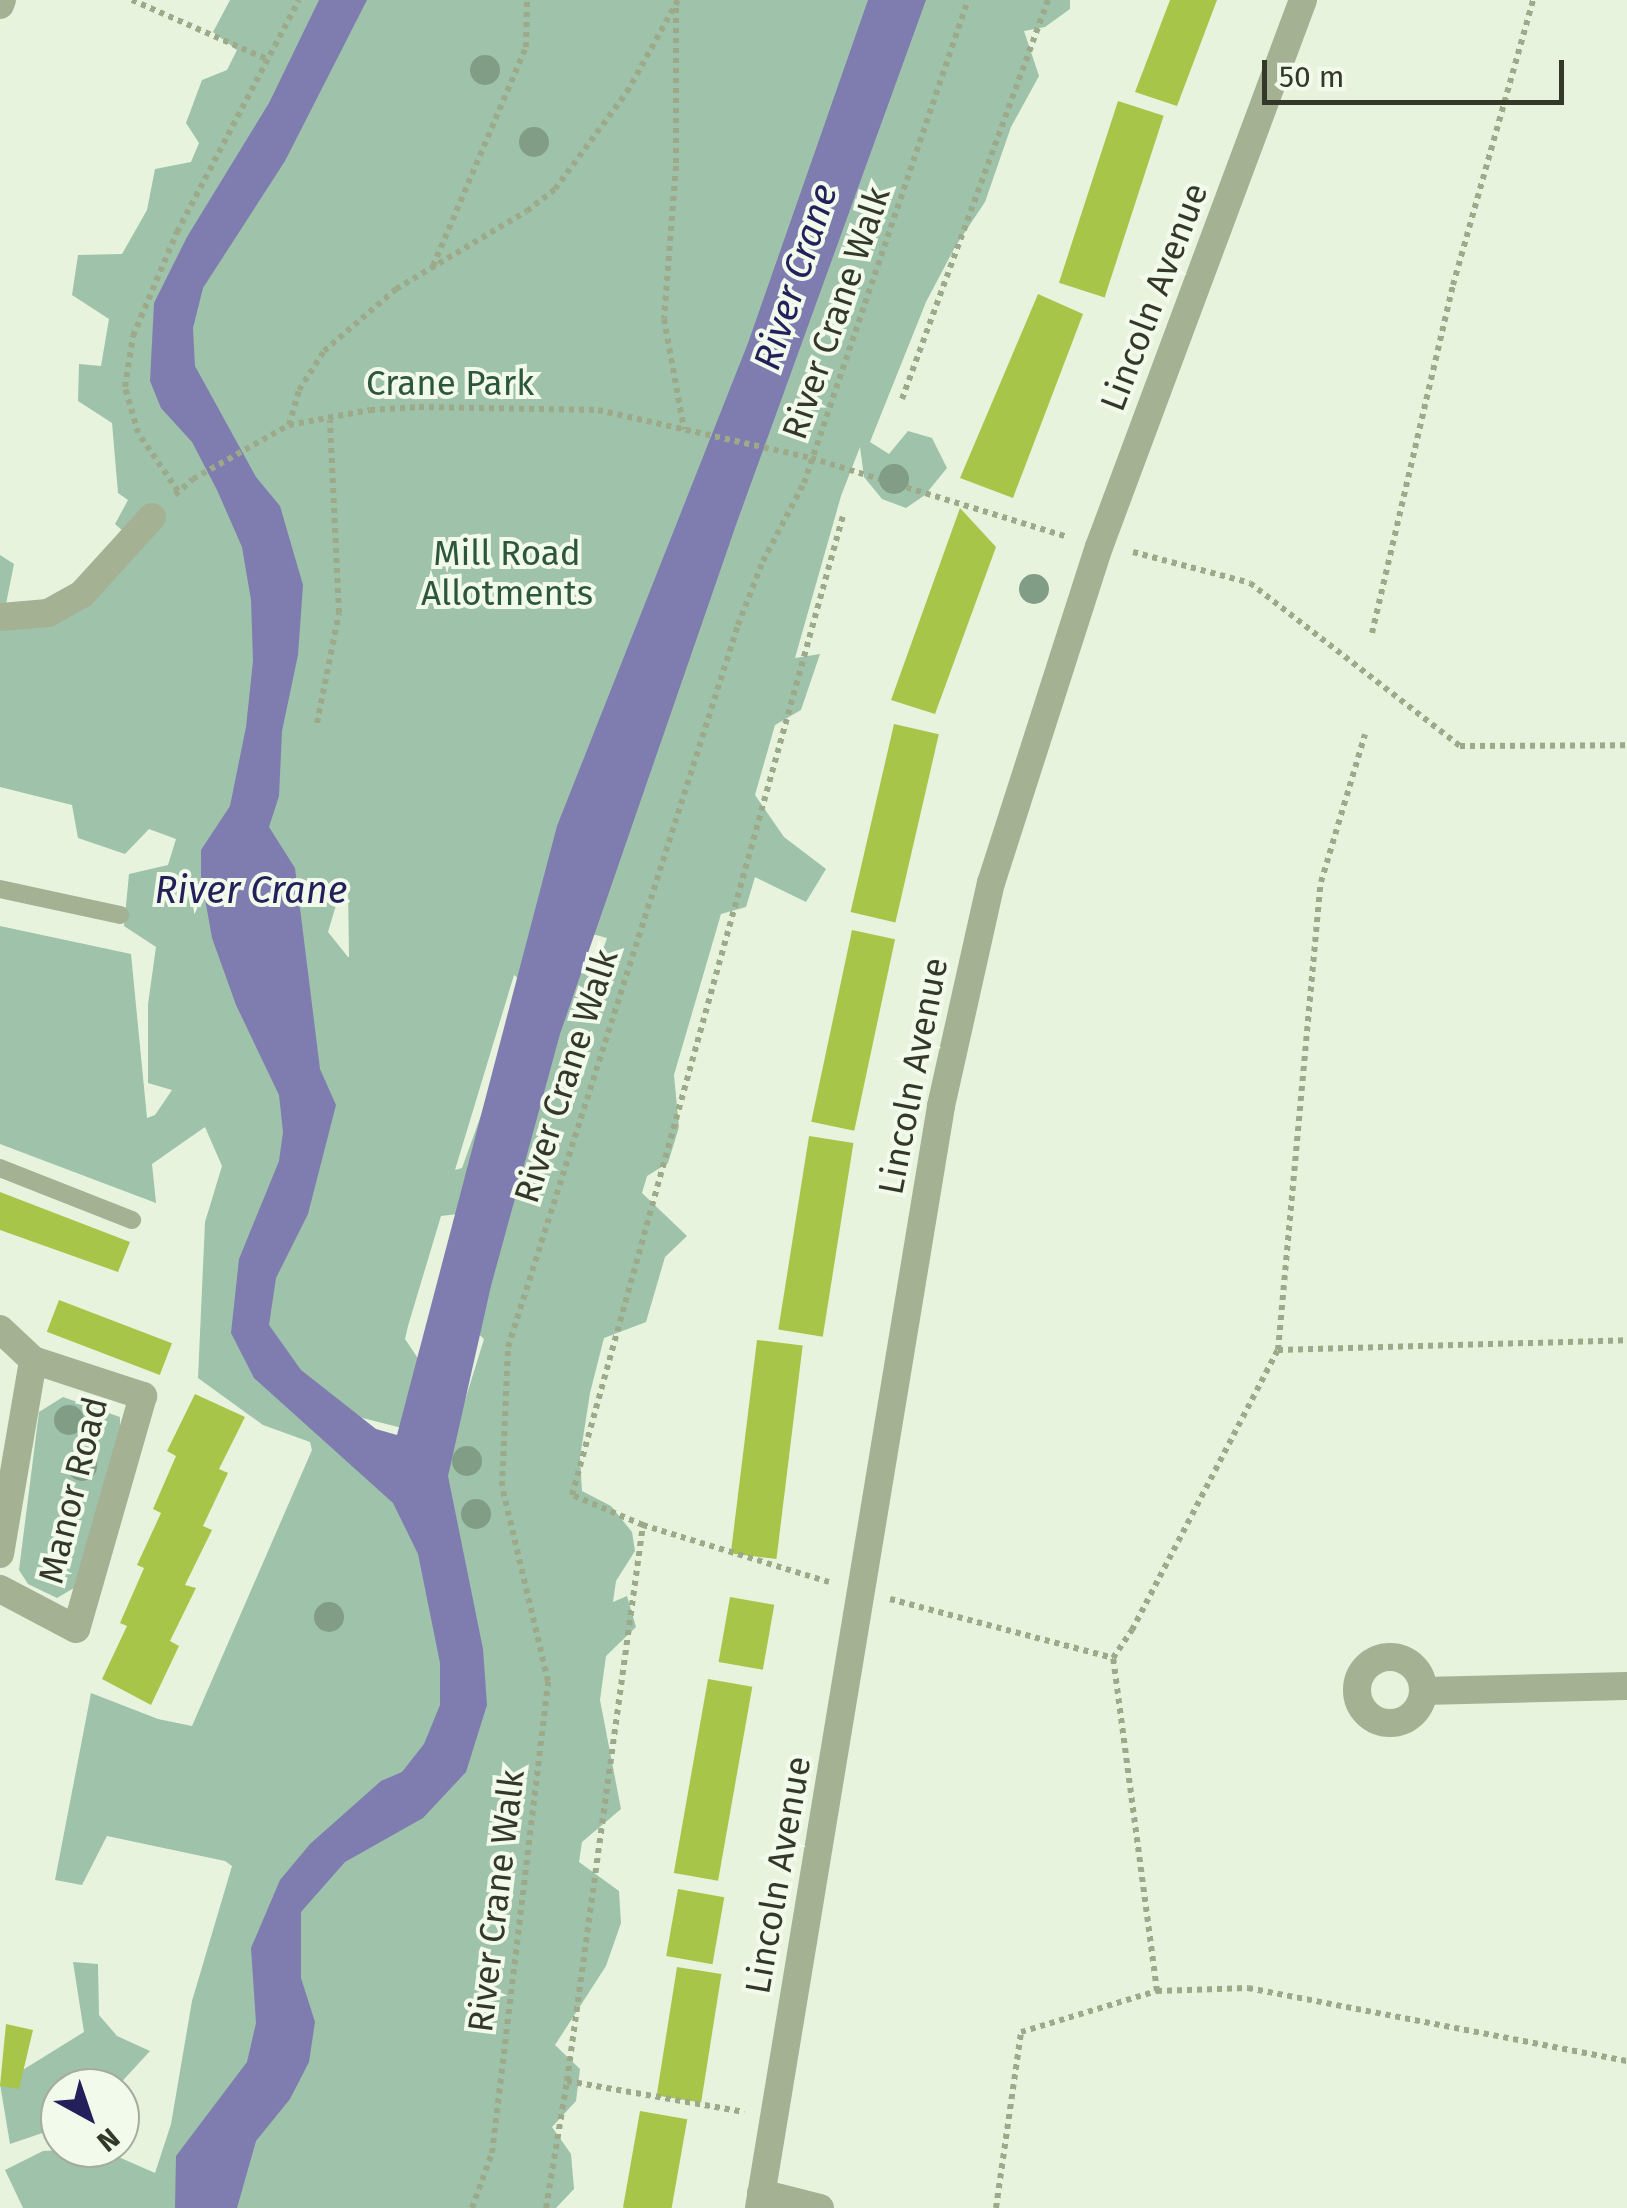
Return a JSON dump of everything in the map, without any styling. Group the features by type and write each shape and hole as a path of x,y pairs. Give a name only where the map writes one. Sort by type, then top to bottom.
{"street":[{"name":"Lincoln Avenue","path":"760,2200 942,1106 987,901 1098,547 1303,0"},
{"path":"0,617 48,614 82,594 152,517"},
{"name":"Manor Road","path":"0,1329 33,1360 144,1396 76,1629 0,1589"},
{"name":"Manor Road","path":"0,1554 33,1360"},
{"path":"1424,1691 1627,1686"},
{"path":"760,2200 820,2208"}],"lane":[{"path":"0,890 120,915"},
{"path":"0,1168 132,1220"}],"path":[{"path":"132,0 269,60"},
{"path":"178,491 138,432 124,387 133,336 177,232 298,0"},
{"path":"432,267 526,48 528,0"},
{"name":"River Crane Walk","path":"472,2208 492,2154 548,1682 502,1486 508,1348 738,625 811,458 968,0"},
{"path":"902,399 1048,0"},
{"path":"1372,633 1453,285 1533,0"},
{"path":"289,425 299,390 324,351 396,289 555,189 627,92 677,2"},
{"path":"677,2 676,166 664,318 684,429"},
{"path":"204,474 289,425 370,410 598,410 811,458 1098,547 1151,554 1250,582 1460,746 1627,745"},
{"path":"317,723 339,613 330,420"},
{"path":"843,516 572,1496 643,1525 864,1592 1113,1658"},
{"path":"1158,1991 1113,1658 1132,1630 1278,1350 1322,882 1365,734"},
{"path":"1278,1350 1627,1340"},
{"path":"546,2208 567,2082 643,1525"},
{"path":"996,2208 1021,2032 1158,1991 1248,1988 1627,2060"},
{"path":"567,2082 775,2117"}],"green space":[{"path":"230,0 1070,0 1070,9 1045,27 1024,31 1039,76 1011,127 985,202 926,302 870,442 889,454 908,431 932,438 947,468 925,495 906,508 882,499 864,477 860,447 841,496 795,658 820,654 801,710 775,725 755,795 784,837 826,869 806,902 755,877 746,907 721,914 674,1075 679,1127 668,1163 647,1176 642,1193 687,1236 665,1257 646,1322 604,1338 590,1393 580,1457 582,1491 611,1506 632,1532 635,1551 616,1581 613,1602 627,1596 636,1627 606,1656 600,1700 621,1809 582,1842 579,1862 619,1891 621,1923 606,1966 555,2045 580,2069 576,2101 552,2127 571,2154 574,2189 556,2208 23,2208 5,2170 40,2152 40,2168 140,2166 155,2173 171,2124 192,2001 232,1866 225,1861 107,1836 82,1885 55,1880 91,1693 158,1719 192,1726 312,1450 310,1442 263,1425 198,1378 205,1222 222,1166 205,1127 152,1164 156,1203 0,1144 0,926 131,954 147,1118 155,1115 172,1090 148,1083 148,1004 156,947 124,926 129,874 168,865 176,839 149,829 125,854 78,838 72,805 0,787 0,555 14,564 5,609 37,614 133,540 115,524 128,500 118,493 112,423 78,401 79,364 101,366 109,319 72,295 78,255 122,254 147,210 155,169 191,162 199,143 186,123 202,80 227,70 237,50 213,32","holes":["348,888 349,957 328,932 340,892","585,932 607,938 593,979 586,975","514,975 523,982 497,1071 462,1168 455,1170","458,1214 440,1300 484,1339 424,1533 339,1412 402,1428 421,1363 405,1339 408,1326 441,1216"]},
{"path":"63,1397 120,1417 120,1442 79,1585 57,1598 28,1584 19,1570 39,1412"},
{"path":"73,1962 98,1964 99,2015 117,2036 150,2051 134,2068 40,2068 40,2134 10,2144 0,2084 84,2032"}],"water":[{"name":"River Crane","path":"319,0 367,0 285,161 203,288 193,328 195,366 256,477 280,506 303,585 298,655 282,731 279,796 269,827 295,868 320,1069 336,1105 308,1214 276,1278 269,1325 301,1370 376,1429 397,1435 557,826 748,343 868,0 926,0 737,522 560,1034 491,1286 448,1476 483,1649 487,1705 466,1772 423,1818 345,1862 301,1912 301,1978 315,2022 309,2062 290,2099 256,2141 237,2208 175,2208 176,2156 247,2062 256,2023 251,1948 280,1880 310,1844 381,1781 402,1772 424,1744 440,1705 440,1663 418,1554 393,1503 254,1378 231,1333 239,1259 279,1161 283,1132 279,1095 236,1005 212,938 201,876 201,850 230,806 246,727 253,661 251,600 242,547 217,490 192,442 161,408 150,381 154,303 187,237 269,103"}],"building":[{"path":"1170,0 1217,0 1177,106 1135,92"},
{"path":"1118,101 1164,116 1105,297 1059,283"},
{"path":"1038,294 1083,314 1013,498 960,478"},
{"path":"960,508 996,547 935,714 891,700"},
{"path":"894,724 939,734 895,922 851,912"},
{"path":"852,930 895,939 854,1131 811,1122"},
{"path":"809,1136 853,1143 823,1337 778,1330"},
{"path":"0,1192 130,1242 118,1272 0,1230"},
{"path":"59,1300 172,1343 160,1375 47,1332"},
{"path":"757,1340 803,1346 776,1559 731,1553"},
{"path":"195,1394 245,1417 219,1469 228,1473 203,1526 212,1530 185,1585 196,1588 170,1641 179,1646 151,1705 102,1679 127,1626 120,1623 144,1568 137,1565 161,1513 153,1509 176,1456 167,1451"},
{"path":"730,1597 774,1605 763,1670 719,1662"},
{"path":"708,1679 752,1687 718,1881 674,1873"},
{"path":"678,1889 724,1897 712,1964 666,1956"},
{"path":"677,1967 721,1974 701,2102 657,2095"},
{"path":"6,2024 33,2030 19,2089 0,2086"},
{"path":"640,2111 687,2119 672,2208 623,2208"}],"park label":[{"name":"Crane Park","path":"450,383"},
{"name":"Mill Road Allotments","path":"507,573"}]}
